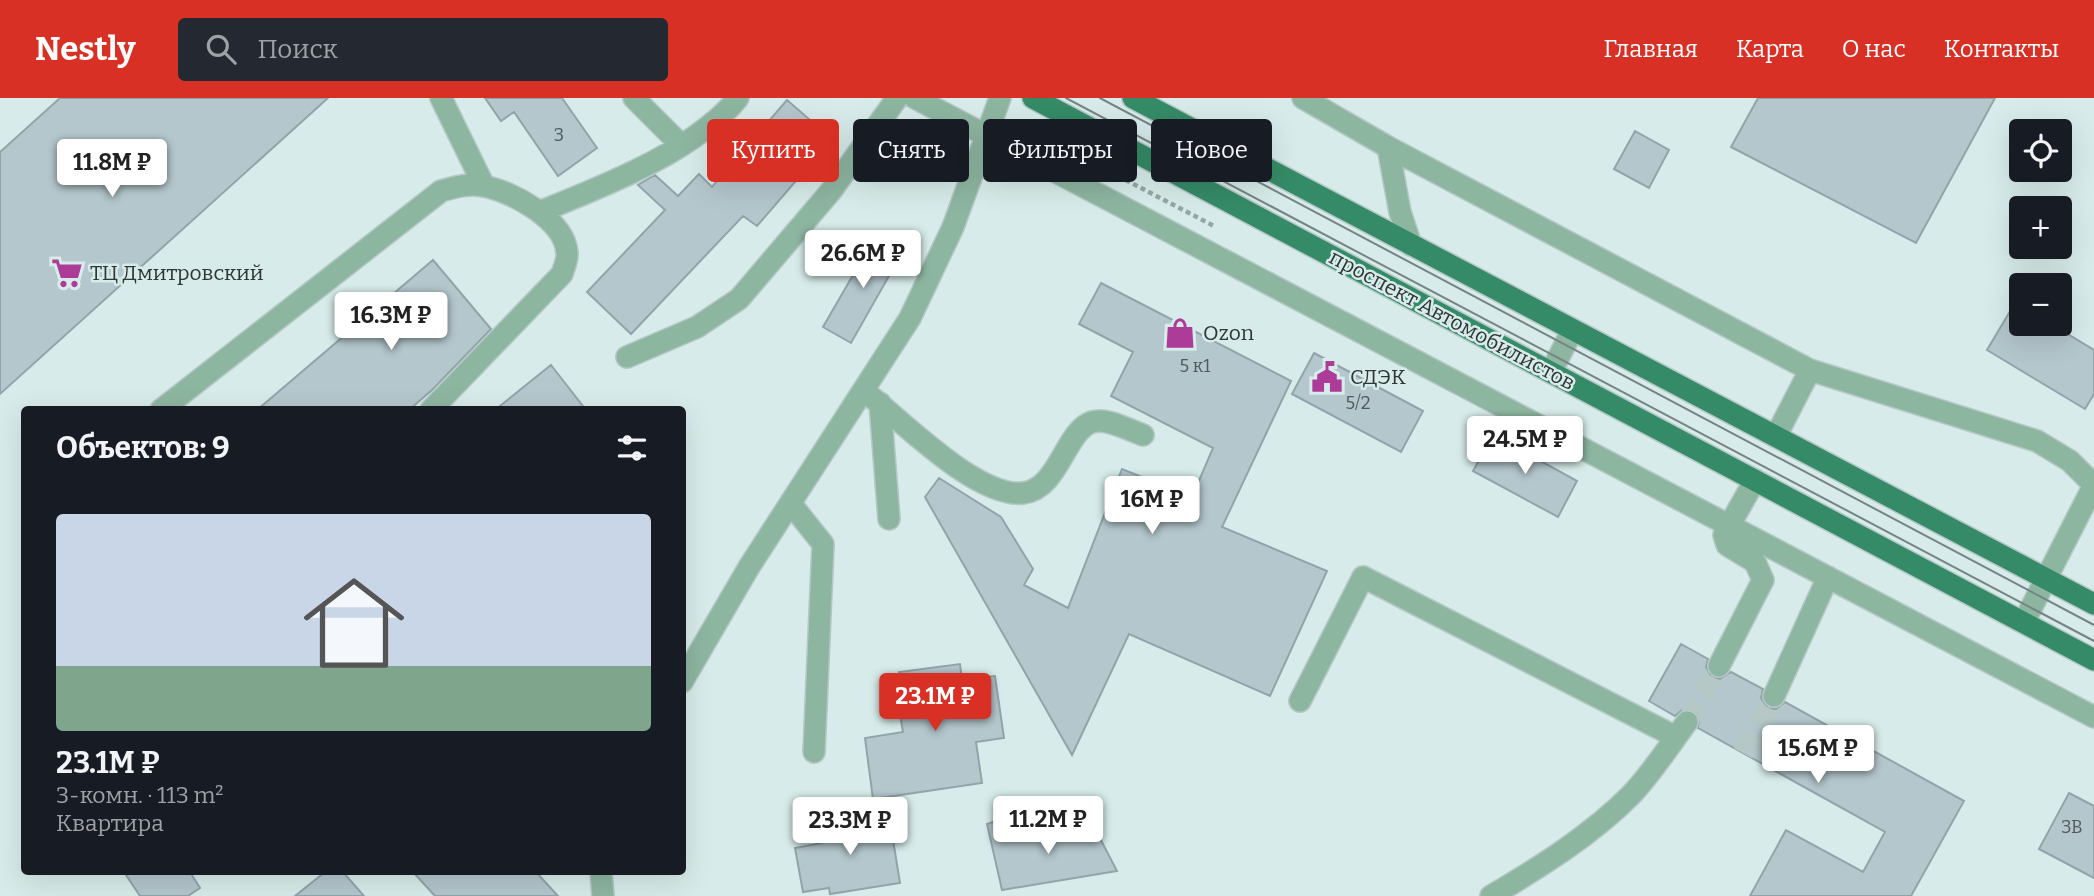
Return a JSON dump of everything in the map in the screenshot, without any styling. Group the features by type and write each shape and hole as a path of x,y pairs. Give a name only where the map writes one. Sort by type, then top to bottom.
{"main road":[{"name":"проспект Автомобилистов","path":"1033,98 2094,660"},
{"path":"1133,98 2094,604"}],"street":[{"path":"441,98 484,186"},
{"path":"634,98 680,144"},
{"path":"542,211 627,174 680,144 728,110 738,98"},
{"path":"627,357 697,327 739,299 831,191 897,98"},
{"path":"915,98 983,132"},
{"path":"991,119 1000,98"},
{"path":"1303,98 1388,147 1810,370 2037,441 2070,461 2094,485 2024,622"},
{"path":"686,675 749,567 791,505 872,397 953,227 983,139"},
{"path":"1388,147 1400,212 1410,245"},
{"path":"1078,182 2094,717"},
{"path":"167,406 440,191 461,185 484,186 542,211 564,239 568,254 562,274 435,406"},
{"path":"1551,372 1572,331"},
{"path":"1776,436 1810,370"},
{"path":"872,397 923,444 970,474 998,488 1023,493 1038,487 1054,471 1084,427 1093,421 1106,422 1143,435"},
{"path":"872,397 888,519"},
{"path":"1719,666 1763,580 1755,562 1727,545 1724,535 1755,480"},
{"path":"791,505 823,544 814,752"},
{"path":"1300,701 1363,577 1682,730 1633,793 1608,817 1523,879 1491,896"},
{"path":"1774,696 1828,577"},
{"path":"600,875 603,896"}],"building":[{"name":"ТЦ Дмитровский","path":"60,98 328,98 0,394 0,152"},
{"path":"485,98 562,98 597,148 558,176 514,112 501,121"},
{"path":"1758,98 1995,98 1916,243 1731,147"},
{"path":"787,100 809,119 771,119"},
{"path":"1635,131 1669,150 1649,188 1614,169"},
{"path":"699,174 712,187 716,182 795,182 757,226 743,216 631,334 587,292 665,210 638,185 655,175 678,196"},
{"path":"875,237 902,253 851,343 823,327"},
{"path":"433,260 491,329 414,406 262,406"},
{"path":"1101,283 1291,381 1222,527 1327,571 1270,696 1129,634 1072,755 925,497 939,478 1001,517 1033,569 1024,585 1068,608 1122,469 1192,497 1213,448 1111,396 1133,352 1079,324"},
{"path":"2009,313 2009,336 2071,336 2094,350 2094,394 2085,409 1987,350"},
{"path":"1314,353 1423,411 1401,452 1292,394"},
{"path":"551,365 583,406 500,406"},
{"path":"1493,435 1577,481 1558,517 1473,471"},
{"path":"1681,644 1708,659 1706,667 1712,677 1720,679 1731,672 1763,689 1761,698 1768,708 1776,709 1785,702 1964,801 1911,896 1750,896 1786,830 1863,872 1885,832 1698,728 1699,717 1694,711 1682,710 1675,716 1649,701"},
{"path":"960,664 962,680 995,676 1004,738 976,742 982,783 873,799 865,738 903,732 896,690 902,689 899,672"},
{"path":"2069,793 2094,806 2094,878 2039,849"},
{"path":"889,815 900,883 830,894 829,888 803,892 795,848 822,843 819,827"},
{"path":"1006,818 1011,841 1092,823 1117,871 1002,890 987,824"},
{"path":"126,875 192,875 200,888 188,896 140,896"},
{"path":"321,875 346,875 364,896 295,896"},
{"path":"416,875 539,875 558,896 435,896"}],"tunnel":[{"path":"1687,722 1719,666"},
{"path":"1743,753 1774,696"}],"tram line":[{"path":"1066,98 2094,641"},
{"path":"1100,98 2094,625"}],"place":[{"name":"ТЦ Дмитровский","path":"67,273"},
{"name":"Ozon","path":"1180,333"},
{"name":"СДЭК","path":"1327,377"}]}
